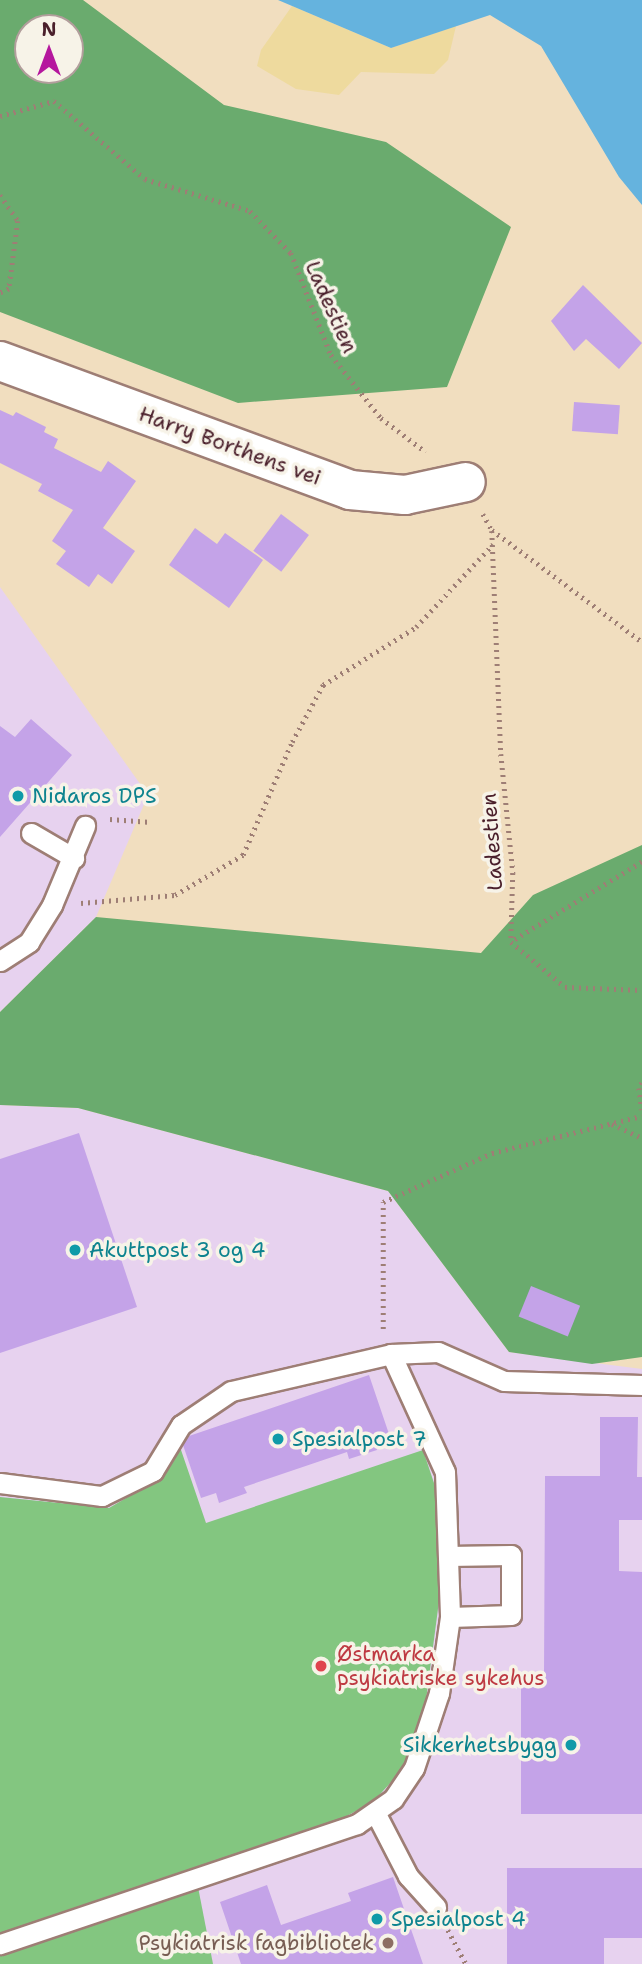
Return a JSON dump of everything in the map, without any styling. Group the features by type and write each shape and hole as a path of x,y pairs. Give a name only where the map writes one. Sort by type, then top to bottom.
{"street":[{"name":"Harry Borthens vei","path":"0,361 350,490 405,495 466,482"}],"lane":[{"path":"0,961 29,942 52,905 85,827"},
{"path":"30,833 74,858"},
{"path":"0,1483 102,1496 153,1471 181,1425 231,1391 387,1355 438,1352 504,1381 642,1385"},
{"path":"0,1944 358,1824 393,1799 414,1768 439,1693 450,1617 444,1472 387,1355"},
{"path":"448,1556 511,1555 511,1615 450,1617"},
{"path":"374,1812 408,1875 436,1907"}],"path":[{"name":"Ladestien","path":"0,116 54,101 145,179 250,211 291,253 331,355 381,418 466,482 492,530 501,754 513,873 511,942"},
{"path":"0,195 18,221 9,289 0,293"},
{"name":"Ladestien","path":"492,530 642,642"},
{"path":"52,905 175,895 243,855 292,742 323,685 416,627 493,544"},
{"path":"85,827 104,818 151,822"},
{"path":"642,862 511,942 565,987 642,990"},
{"path":"642,1083 639,1088 642,1111"},
{"path":"387,1355 383,1202 492,1153 642,1116"},
{"path":"612,1124 642,1138"},
{"path":"436,1907 466,1964"}],"shaded area":[{"path":"0,587 148,795 96,917 0,1012"},
{"name":"Østmarka psykiatriske sykehus","path":"0,1105 78,1108 388,1191 509,1352 642,1369 642,1964 0,1964"}],"green space":[{"path":"0,0 83,0 224,105 386,142 511,227 447,387 238,403 0,312"},
{"path":"642,845 642,1357 592,1364 509,1352 388,1191 78,1108 0,1105 0,1012 96,917 481,953 533,895"},
{"path":"180,1447 206,1523 423,1450 437,1492 441,1586 425,1708 403,1769 373,1802 343,1818 0,1933 0,1497 109,1508 152,1483"},
{"path":"198,1887 213,1964 0,1964 0,1953"}],"sand":[{"path":"292,6 391,48 456,26 448,60 434,74 361,72 339,95 296,89 257,66 261,50"}],"water":[{"path":"278,0 642,0 642,205 619,177 541,46 490,15 391,48"}],"building":[{"path":"583,285 642,343 619,369 586,339 574,351 551,321"},
{"path":"574,402 620,405 618,434 572,431"},
{"path":"0,410 13,416 16,412 46,427 44,432 58,439 54,448 101,472 108,461 136,481 103,528 135,551 112,584 98,574 89,587 56,564 66,551 52,541 73,510 38,491 42,484 0,463"},
{"path":"281,514 309,535 281,572 253,551"},
{"path":"195,528 217,544 225,533 263,560 229,608 169,565"},
{"name":"Nidaros DPS","path":"31,719 72,755 0,837 0,726 15,737"},
{"name":"Akuttpost 3 og 4","path":"79,1133 137,1307 0,1353 0,1159"},
{"path":"531,1286 580,1306 568,1336 519,1317"},
{"name":"Spesialpost 7","path":"369,1375 389,1434 374,1439 377,1450 349,1459 347,1452 244,1487 247,1493 219,1503 216,1493 201,1498 183,1445 189,1436"},
{"name":"Sikkerhetsbygg","path":"600,1417 638,1417 637,1477 642,1477 642,1520 619,1520 619,1571 642,1572 642,1814 521,1814 521,1676 544,1676 545,1476 600,1476"},
{"path":"507,1868 642,1868 642,1938 604,1938 604,1964 507,1964"},
{"name":"Spesialpost 4","path":"393,1877 423,1964 241,1964 220,1902 267,1885 281,1925 351,1901 348,1893"}],"place":[{"name":"Nidaros DPS","path":"18,796"},
{"name":"Akuttpost 3 og 4","path":"75,1250"},
{"name":"Spesialpost 7","path":"278,1439"},
{"name":"Østmarka psykiatriske sykehus","path":"321,1666"},
{"name":"Sikkerhetsbygg","path":"571,1745"},
{"name":"Spesialpost 4","path":"377,1919"},
{"name":"Psykiatrisk fagbibliotek","path":"388,1943"}]}
